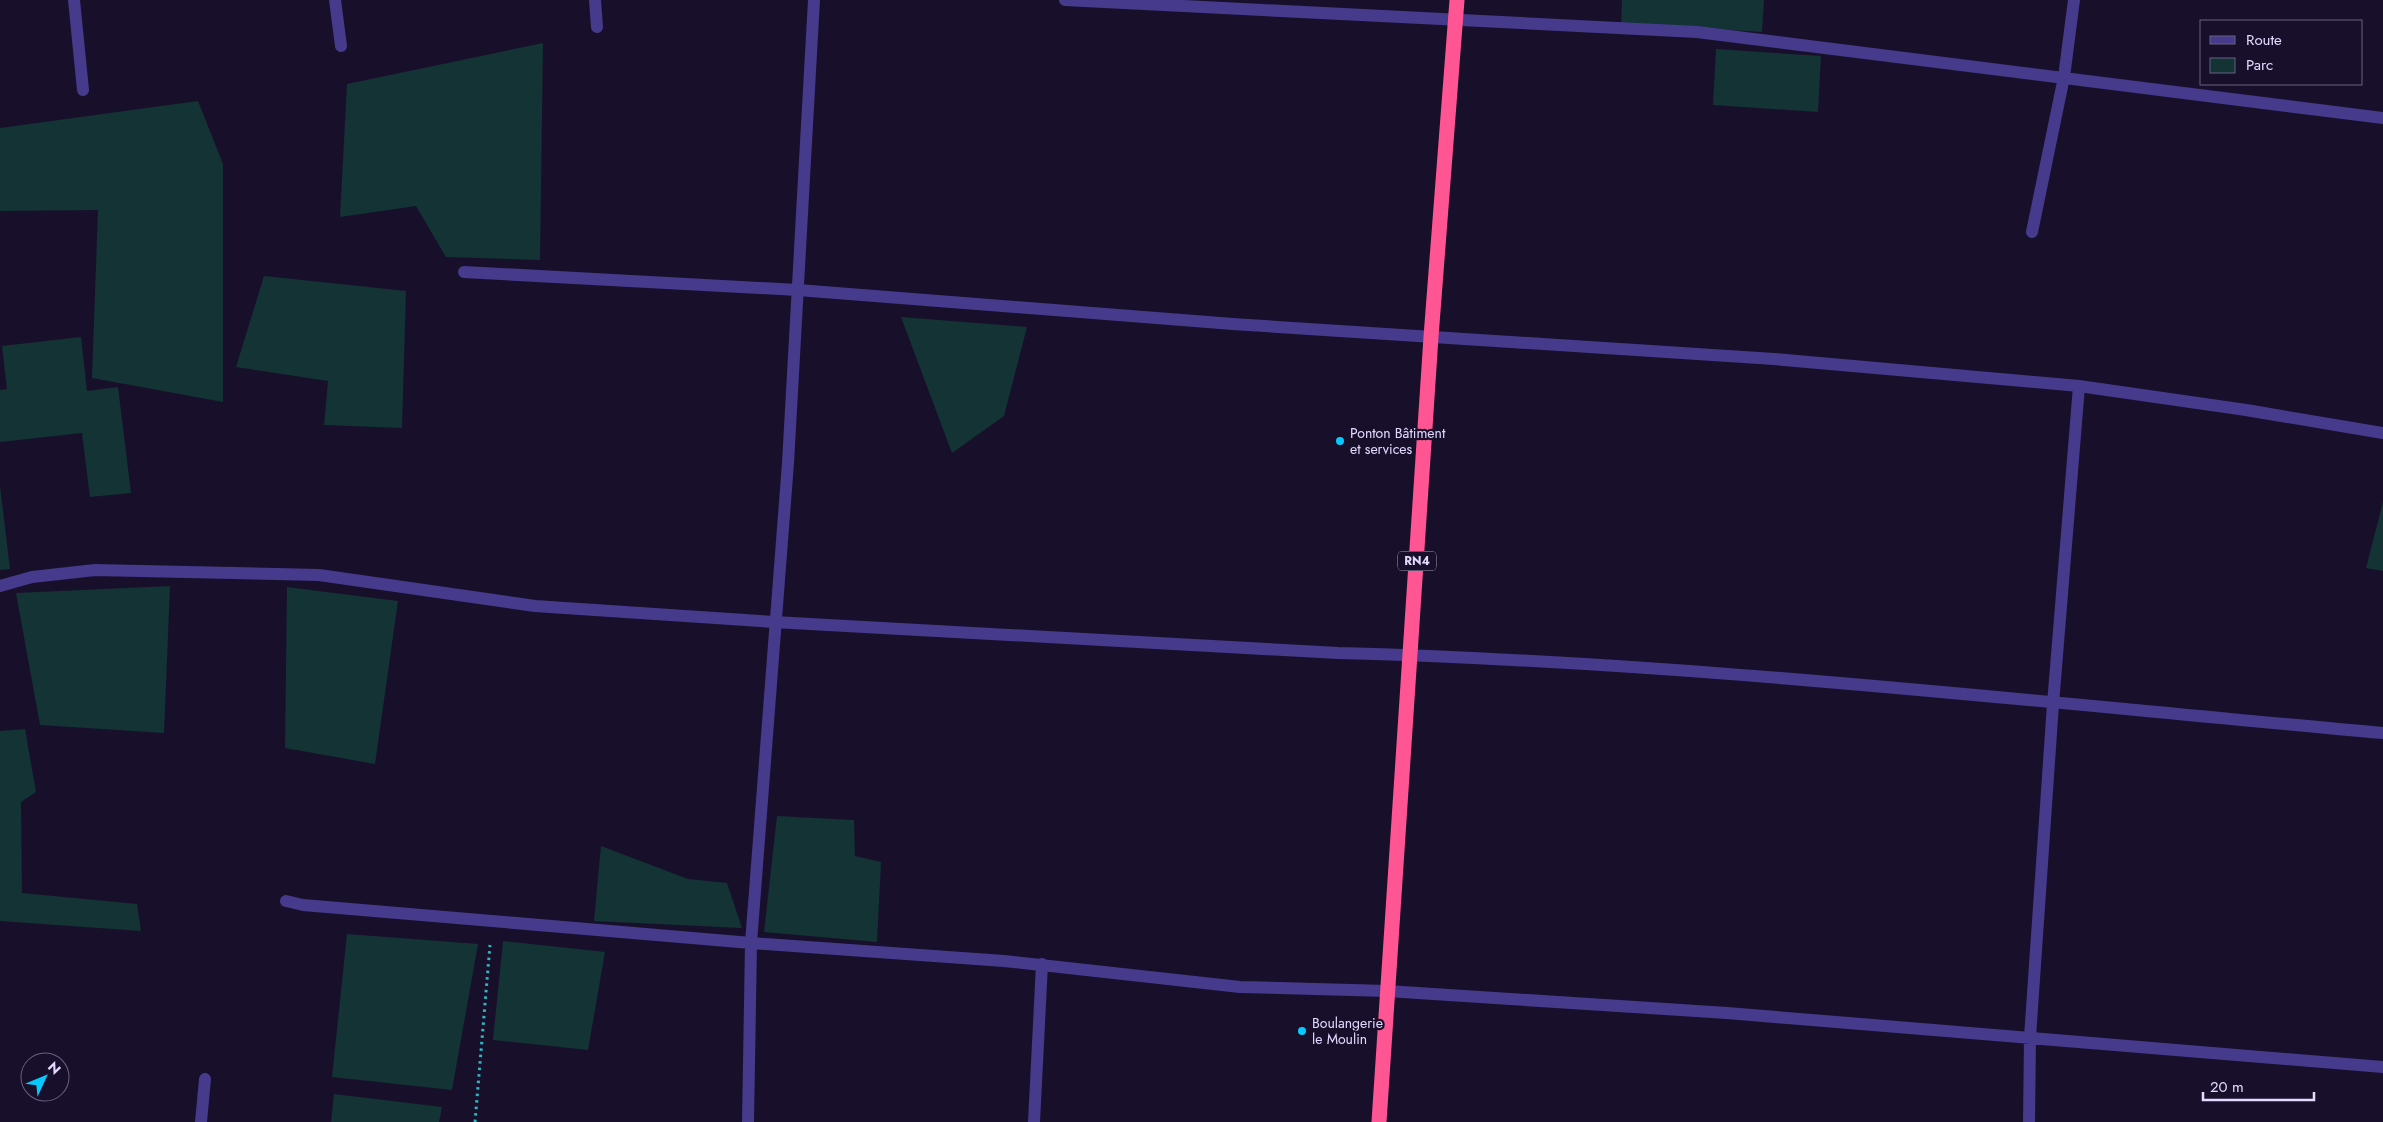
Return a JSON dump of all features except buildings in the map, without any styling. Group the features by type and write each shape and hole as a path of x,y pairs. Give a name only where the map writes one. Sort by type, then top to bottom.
{"highway":[{"name":"RN4","path":"1379,1122 1431,337 1457,0"}],"street":[{"path":"74,0 83,90"},
{"path":"335,0 341,46"},
{"path":"595,0 597,27"},
{"path":"748,1122 751,943 774,622 788,463 814,0"},
{"path":"1065,0 1697,32 2383,118"},
{"path":"2032,232 2064,77 2074,0"},
{"path":"464,272 798,290 1233,324 1774,359 2079,386 2246,410 2383,433"},
{"path":"2029,1122 2030,1037 2053,704 2079,386"},
{"path":"0,586 32,577 95,570 320,575 535,606 774,622 1411,655 1795,678 2053,704 2383,733"},
{"path":"286,901 303,905 492,922 1042,964 1240,987 1387,991 1727,1013 2383,1067"},
{"path":"1034,1122 1042,964"},
{"path":"201,1122 205,1079"}],"path":[{"path":"475,1122 492,922"}],"green space":[{"path":"1622,0 1764,0 1762,32 1621,23"},
{"path":"543,43 540,260 446,257 416,206 340,217 347,84"},
{"path":"1716,49 1821,56 1818,112 1713,105"},
{"path":"198,101 223,164 223,402 92,378 98,210 0,211 0,128"},
{"path":"264,276 406,291 402,428 324,425 328,381 236,367"},
{"path":"901,317 1027,327 1004,416 952,453"},
{"path":"81,337 87,391 118,387 131,493 90,497 82,433 0,442 0,390 7,389 2,346"},
{"path":"0,486 10,569 0,570"},
{"path":"2383,502 2383,571 2366,568"},
{"path":"170,586 164,733 40,725 16,593"},
{"path":"287,587 398,601 375,764 285,748"},
{"path":"25,729 36,792 21,802 22,893 137,904 141,931 0,921 0,731"},
{"path":"777,816 854,820 855,856 881,862 877,942 764,932"},
{"path":"601,846 688,879 727,883 742,928 594,921"},
{"path":"347,934 478,944 452,1090 332,1077"},
{"path":"503,941 605,952 588,1050 493,1040"},
{"path":"334,1094 442,1107 439,1122 331,1122"}],"place":[{"name":"Ponton Bâtiment et services","path":"1340,441"},
{"name":"Boulangerie le Moulin","path":"1302,1031"}]}
